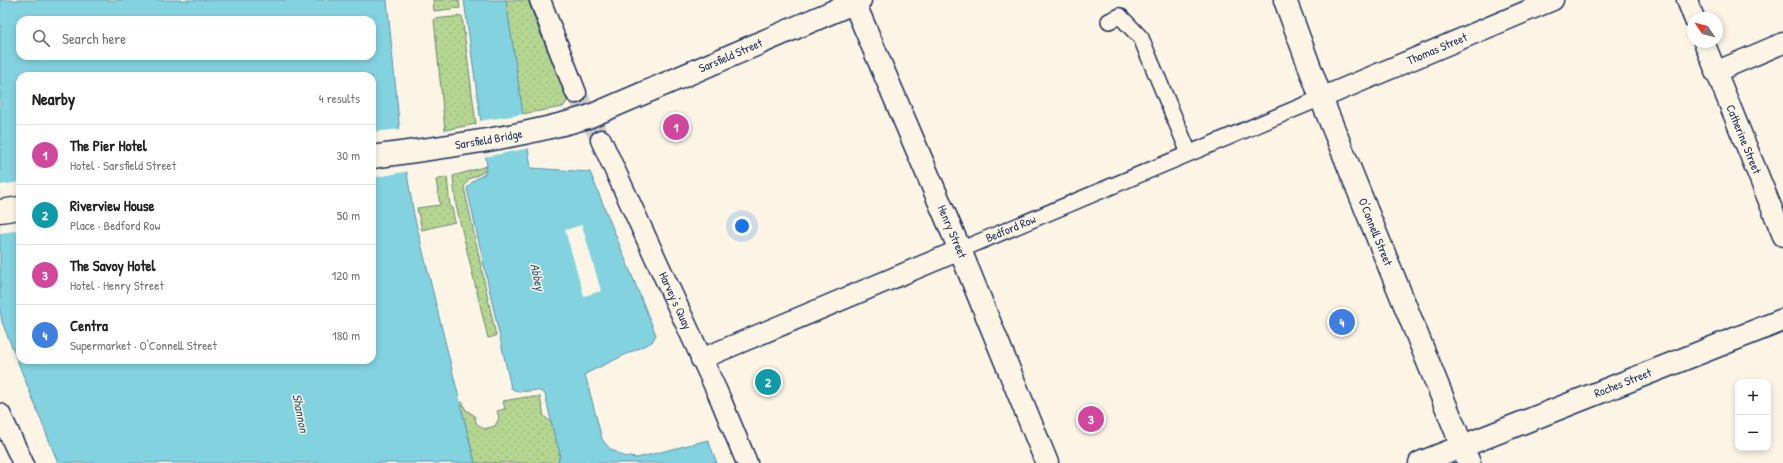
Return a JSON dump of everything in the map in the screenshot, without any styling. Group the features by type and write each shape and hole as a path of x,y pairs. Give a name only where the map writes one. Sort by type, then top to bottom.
{"main road":[{"name":"O'Connell Street","path":"1284,0 1321,98 1466,455"},
{"name":"Sarsfield Street","path":"602,111 856,1"},
{"name":"Henry Street","path":"856,1 1047,463"},
{"name":"Sarsfield Bridge","path":"376,155 466,144 562,125 602,111"},
{"path":"0,211 16,209"},
{"name":"Roches Street","path":"1420,463 1466,455 1783,320"}],"street":[{"path":"540,0 576,93"},
{"name":"Thomas Street","path":"1321,98 1553,0"},
{"path":"1687,0 1692,12"},
{"path":"1108,21 1120,16 1141,38 1189,153"},
{"path":"1716,72 1783,43"},
{"name":"Catherine Street","path":"1706,48 1783,236"},
{"name":"Bedford Row","path":"701,359 1321,98"},
{"name":"Harvey's Quay","path":"601,140 720,398 747,463"},
{"path":"0,414 23,463"}],"green space":[{"path":"433,0 459,0 460,8 434,11"},
{"path":"504,0 528,0 540,33 569,99 563,107 522,114"},
{"path":"462,16 476,124 445,130 434,19"},
{"path":"487,166 484,172 469,179 464,187 496,336 488,338 456,205 453,176"},
{"path":"447,177 450,207 452,208 455,222 422,230 417,208 440,205 436,180"},
{"path":"527,397 540,397 544,416 551,422 560,453 558,463 475,463 460,403 463,402 465,409 475,416 476,423 484,429 495,426 499,418 497,411 505,409 503,401"}],"water":[{"name":"Shannon","path":"0,0 387,0 400,132 414,215 475,463 58,463 19,364 376,364 376,72 16,72 16,357 2,322 0,310"},
{"name":"Abbey","path":"464,0 506,0 531,168 590,172 656,335 652,342 585,374 602,439 609,448 623,456 637,458 708,440 717,463 558,463 560,453 545,394 537,391 519,391 511,388 467,188 474,180 485,174 487,166"}],"pier":[{"path":"524,114 530,148 484,157 479,121"},
{"path":"402,129 409,171 376,177 376,132"},
{"path":"16,183 16,231 0,233 0,185"},
{"path":"582,225 601,291 584,296 565,230"}],"tunnel":[{"path":"576,93 601,140"}],"place":[{"name":"The Pier Hotel","path":"676,127"},
{"name":"Centra","path":"1342,322"},
{"name":"Riverview House","path":"768,382"},
{"name":"The Savoy Hotel","path":"1091,419"}]}
